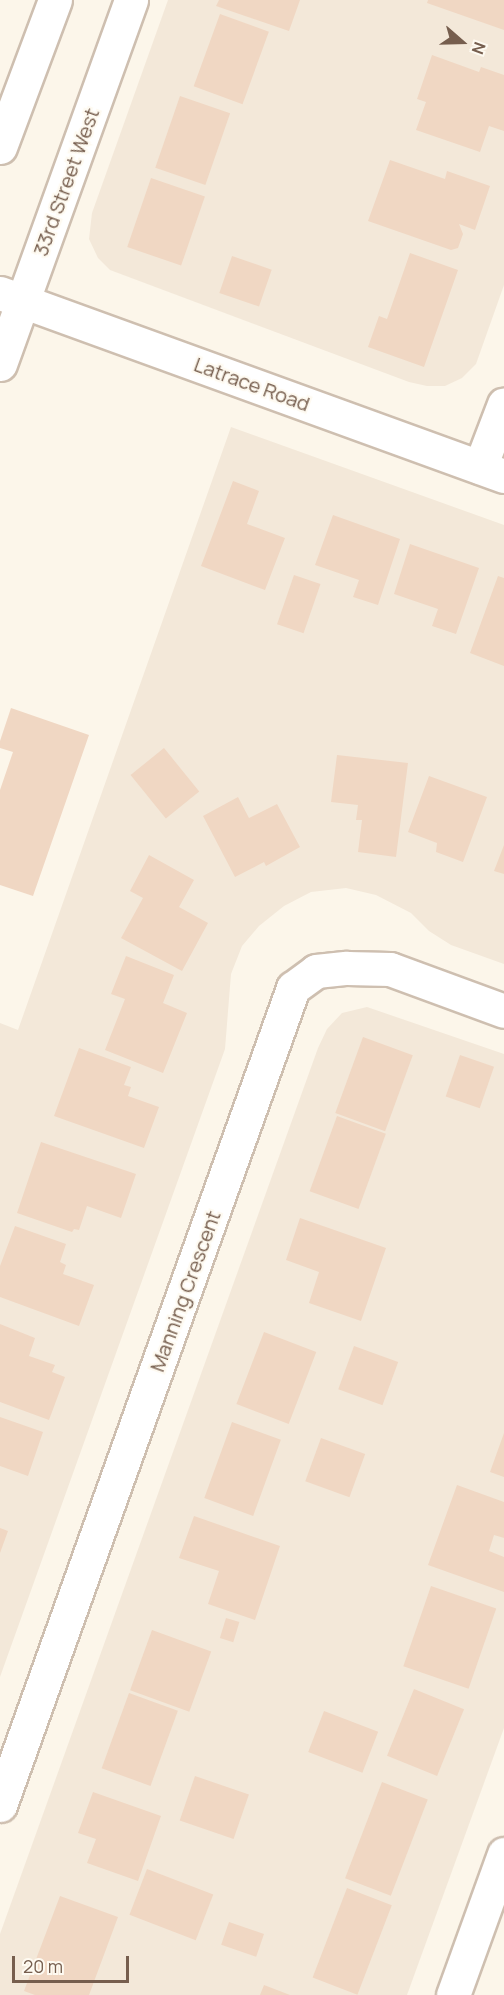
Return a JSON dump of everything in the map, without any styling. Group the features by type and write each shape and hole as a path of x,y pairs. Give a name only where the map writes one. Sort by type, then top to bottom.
{"street":[{"path":"0,147 55,0"},
{"name":"33rd Street West","path":"0,364 11,297 131,0"},
{"name":"Latrace Road","path":"11,297 492,471"},
{"path":"492,471 504,404"},
{"name":"Manning Crescent","path":"0,1805 293,988 316,971 347,968 390,969 504,1011"},
{"path":"453,1995 504,1854"}],"shaded area":[{"path":"168,0 504,0 504,285 476,364 462,378 445,386 427,386 409,382 110,270 98,258 89,239 92,213"},
{"path":"231,427 504,525 504,964 451,945 429,931 411,913 376,895 346,888 311,892 284,906 259,926 242,946 231,974 225,1049 0,1677 0,1023 18,1030"},
{"path":"367,1007 504,1054 504,1728 407,1995 0,1995 0,1934 318,1048 327,1029 342,1013"}],"building":[{"path":"219,0 300,0 289,31 216,6"},
{"path":"428,0 504,0 504,30 427,3"},
{"path":"220,14 269,32 243,104 194,86"},
{"path":"432,55 479,72 481,67 504,75 504,131 489,126 480,152 416,130 426,102 417,99"},
{"path":"180,96 230,113 205,185 155,168"},
{"path":"390,160 445,179 447,171 490,186 475,230 459,224 463,234 458,248 451,250 368,221"},
{"path":"151,178 205,197 181,266 127,247"},
{"path":"410,253 458,270 424,367 368,347 379,316 387,319"},
{"path":"232,256 272,270 259,307 219,293"},
{"path":"233,481 259,491 247,524 285,538 265,590 201,566"},
{"path":"333,515 400,539 378,605 353,597 359,580 315,565"},
{"path":"410,544 479,568 456,634 432,626 438,609 394,594"},
{"path":"294,575 320,584 304,633 277,624"},
{"path":"498,576 504,578 504,666 470,653"},
{"path":"11,708 89,735 33,896 0,885 0,790 13,752 0,748 0,741"},
{"path":"164,748 199,792 166,819 131,775"},
{"path":"337,755 408,763 396,857 358,852 362,820 356,820 358,805 331,802"},
{"path":"429,776 487,797 463,862 436,852 437,843 408,832"},
{"path":"238,797 249,818 277,804 300,847 266,866 264,862 235,877 203,816"},
{"path":"504,845 504,874 494,871"},
{"path":"149,855 194,880 179,907 208,923 182,971 121,938 143,898 130,891"},
{"path":"126,956 174,975 163,1003 187,1013 163,1073 105,1050 125,999 111,994"},
{"path":"363,1037 413,1055 385,1131 335,1113"},
{"path":"79,1048 131,1067 124,1085 131,1087 128,1096 159,1107 144,1148 54,1116"},
{"path":"460,1055 494,1067 480,1108 446,1097"},
{"path":"337,1116 386,1134 359,1209 310,1191"},
{"path":"41,1142 136,1174 121,1218 87,1206 79,1230 74,1229 72,1232 17,1213"},
{"path":"300,1218 386,1248 361,1321 309,1303 319,1272 286,1260"},
{"path":"15,1226 66,1244 60,1262 66,1265 63,1274 94,1285 79,1326 0,1297 0,1266"},
{"path":"0,1324 35,1338 29,1356 55,1365 52,1372 65,1377 49,1420 0,1402"},
{"path":"264,1332 316,1352 289,1424 236,1404"},
{"path":"354,1346 398,1362 382,1405 338,1389"},
{"path":"0,1417 43,1432 28,1476 0,1466"},
{"path":"232,1422 281,1440 253,1516 204,1498"},
{"path":"504,1433 504,1477 490,1472"},
{"path":"321,1438 365,1454 349,1497 305,1481"},
{"path":"457,1485 504,1502 504,1538 494,1535 489,1551 504,1557 504,1592 428,1565"},
{"path":"194,1516 280,1546 255,1620 208,1604 219,1571 179,1558"},
{"path":"0,1528 8,1531 0,1553"},
{"path":"431,1586 496,1608 469,1689 403,1666"},
{"path":"226,1618 239,1622 233,1642 220,1638"},
{"path":"152,1630 211,1652 189,1712 130,1690"},
{"path":"414,1689 464,1709 437,1776 387,1756"},
{"path":"129,1693 178,1711 151,1786 102,1768"},
{"path":"324,1711 378,1732 362,1773 308,1752"},
{"path":"195,1776 249,1795 234,1839 180,1820"},
{"path":"382,1782 428,1800 391,1896 345,1878"},
{"path":"93,1792 161,1816 138,1881 87,1863 96,1839 78,1833"},
{"path":"147,1869 213,1894 196,1940 129,1915"},
{"path":"347,1888 392,1905 357,1995 313,1978"},
{"path":"60,1896 118,1917 89,1995 35,1995 24,1991"},
{"path":"229,1922 264,1934 256,1957 221,1945"},
{"path":"264,1985 290,1995 260,1995"}]}
